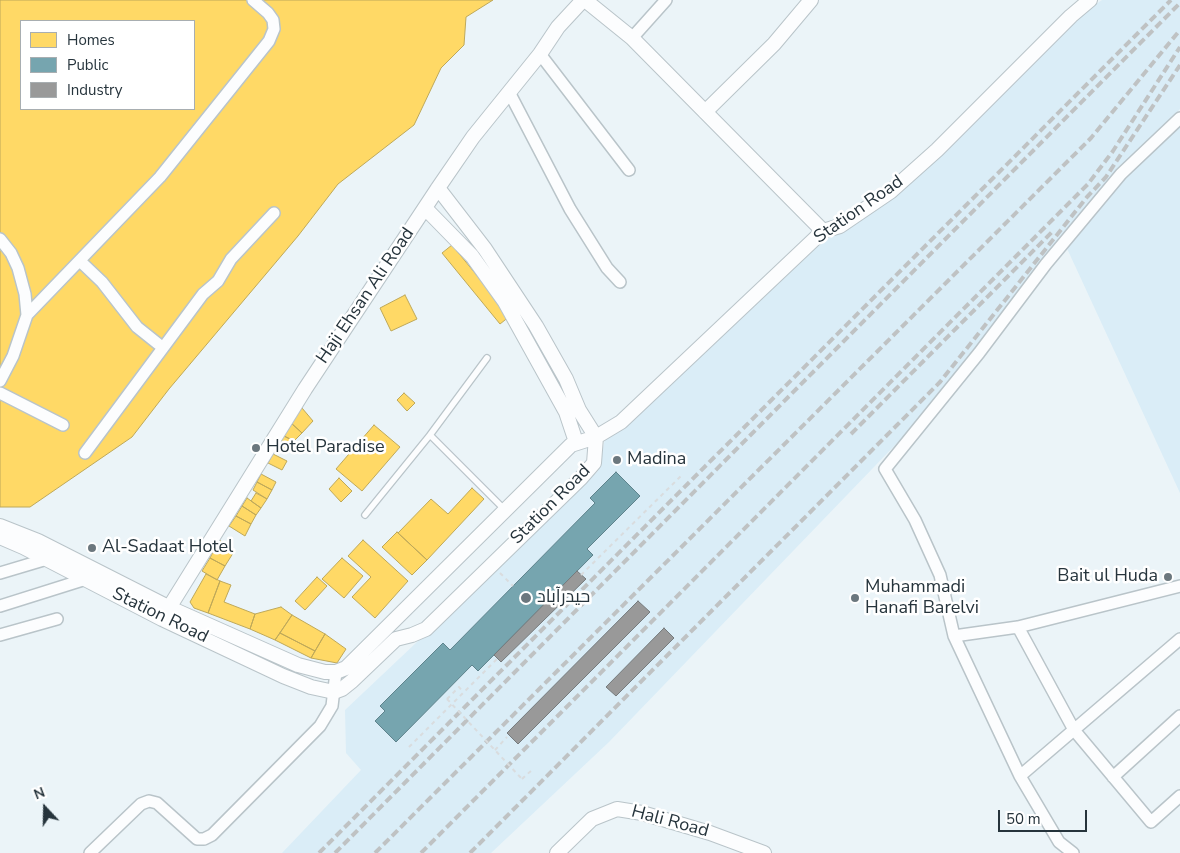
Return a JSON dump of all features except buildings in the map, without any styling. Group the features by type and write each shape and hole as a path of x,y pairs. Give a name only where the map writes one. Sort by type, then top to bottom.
{"street":[{"path":"27,315 160,177 269,41 274,29 273,20 253,0"},
{"path":"584,0 632,38 822,232"},
{"name":"Haji Ehsan Ali Road","path":"162,619 304,389 438,188 473,137 540,54 558,27 584,0"},
{"path":"632,38 666,0"},
{"path":"705,112 774,44 811,0"},
{"name":"Station Road","path":"0,537 162,619 283,676 311,687 334,692 342,689 396,640 412,636 426,628 581,478 594,463 596,437 621,422 822,232 840,226 890,192 937,150 1071,16 1090,0"},
{"path":"540,54 629,170"},
{"path":"509,92 570,209 608,268 620,282"},
{"path":"1073,853 1059,842 1020,776 954,636 940,575 915,520 885,469 979,353 1046,264 1120,174 1180,118"},
{"path":"425,208 472,256 505,302 566,412 576,442 596,437 579,410 566,379 536,326 485,249 438,188"},
{"path":"84,453 203,294 218,281 231,259 274,213"},
{"path":"0,240 18,268 25,294 27,315 13,356 0,381"},
{"path":"80,262 102,282 137,327 162,347"},
{"path":"0,393 63,425"},
{"name":"Station Road","path":"0,526 38,541 170,608 298,665 318,671 336,672 346,668 576,442"},
{"path":"0,573 46,559"},
{"path":"0,606 86,579"},
{"path":"954,636 1018,627 1180,586"},
{"path":"0,635 57,619"},
{"path":"1018,627 1074,730 1151,822 1180,796"},
{"path":"1020,776 1180,639"},
{"path":"90,853 141,804 148,801 157,803 197,839 204,840 212,835 320,726 332,706 336,672"},
{"path":"1114,777 1180,716"},
{"name":"Hali Road","path":"557,853 592,819 617,809 642,812 710,833 744,849 764,853"}],"lane":[{"path":"365,515 430,435 487,358"},
{"path":"430,435 505,510"}],"path":[{"path":"581,575 682,474"},
{"path":"490,565 513,586"},
{"path":"409,747 497,659"},
{"path":"464,692 459,688 447,699 522,779 533,769"},
{"path":"495,750 507,737"}],"shaded area":[{"path":"1102,0 1180,0 1180,109 1114,177 900,440 609,742 491,853 282,853 361,770 346,753 345,710 598,471 605,439 824,241 892,197 1090,8"},
{"path":"1180,118 1180,493 1064,242"}],"railway":[{"path":"319,853 1171,0"},
{"path":"335,853 1180,3"},
{"path":"375,853 1091,138 1180,30"},
{"path":"421,853 1088,184 1113,151 1180,47"},
{"path":"470,853 940,382 1087,197 1106,177 1180,65"},
{"path":"851,434 1054,230"}],"place":[{"name":"Hotel Paradise","path":"256,448"},
{"name":"Madina","path":"617,460"},
{"name":"Al-Sadaat Hotel","path":"92,548"},
{"name":"Bait ul Huda","path":"1168,577"},
{"name":"حیدرآباد","path":"526,598"},
{"name":"Muhammadi Hanafi Barelvi","path":"855,598"}]}
